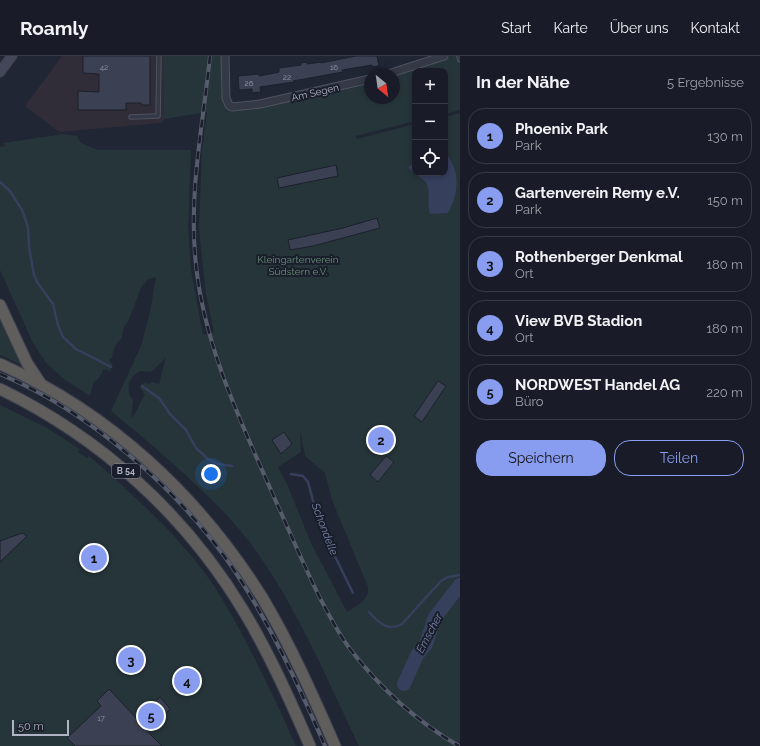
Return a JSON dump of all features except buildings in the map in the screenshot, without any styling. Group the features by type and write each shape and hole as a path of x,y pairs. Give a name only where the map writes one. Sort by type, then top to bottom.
{"highway":[{"path":"0,305 27,362 43,386"},
{"name":"B 54","path":"0,364 43,386 98,421 153,465 178,489 206,520 240,564 274,619 297,664 335,746"},
{"name":"B 54","path":"0,389 63,424 107,455 153,496 186,532 221,576 250,623 277,673 310,746"}],"main road":[{"path":"0,72 12,56"}],"street":[{"name":"Am Segen","path":"225,56 226,98 229,105 237,107 260,104 364,80"},
{"path":"400,70 444,56"}],"lane":[{"path":"130,116 158,116 159,56"},
{"path":"458,56 460,60"}],"shaded area":[{"path":"62,56 163,56 164,119 161,123 59,132 25,106"}],"green space":[{"name":"Kleingartenverein Südstern e.V.","path":"163,56 222,56 222,96 226,107 364,83 364,104 400,104 400,73 412,69 412,122 355,136 357,139 412,125 412,176 448,176 448,116 460,113 460,746 359,746 310,642 267,567 251,544 230,518 191,480 111,411 141,346 150,312 156,277 147,280 141,288 128,322 124,326 122,337 115,346 113,357 109,360 113,365 110,371 103,369 101,375 93,384 90,396 64,379 47,364 33,343 0,270 0,147 5,146 4,143 63,134 77,136 81,143 98,150 191,150 188,227 191,270 203,335 214,332 206,294 199,229 202,151 207,112 164,119","holes":["166,358 159,384 151,382 150,384 143,383 140,388 145,395 131,418 133,400 130,396 128,388 131,379 141,371 151,372","300,429 305,456 325,473 332,500 368,587 368,592 365,599 347,612 311,543 287,484 278,467 301,452"]},
{"path":"452,56 460,56 460,110 448,113 448,68 415,68"},
{"path":"0,312 24,366 0,355"},
{"path":"0,405 47,428 80,449 78,452 87,458 89,456 124,487 174,536 190,554 218,592 250,648 296,746 0,746"}],"water":[{"path":"448,157 456,173 457,181 455,197 448,213 430,214 426,182 418,176 448,176"},
{"path":"412,164 412,171 408,168"}],"waterway":[{"name":"Schondelle","path":"0,182 10,191 22,210 28,227 29,247 34,275 37,282 53,304 58,325 63,337 76,349 111,367"},
{"name":"Schondelle","path":"142,386 159,398 170,414 186,430 196,448 208,459 218,464 232,466"},
{"name":"Schondelle","path":"291,474 303,476 308,482 314,505 327,540 353,593"},
{"name":"Schondelle","path":"369,612 376,620 388,627 402,624 441,581 448,577 460,575"},
{"name":"Emscher","path":"404,684 417,655 426,644 435,617 460,585"}],"railway":[{"path":"210,56 197,160 194,239 201,297 217,358 239,418 252,448 320,598 342,637 350,649 386,690 428,726 459,746"},
{"path":"0,374 33,390 98,430 158,481 185,509 232,567 259,610 294,677 325,746"}],"place":[{"name":"Gartenverein Remy e.V.","path":"381,440"},
{"name":"Phoenix Park","path":"94,558"},
{"name":"Rothenberger Denkmal","path":"131,660"},
{"name":"View BVB Stadion","path":"187,681"},
{"name":"NORDWEST Handel AG","path":"151,716"}]}
